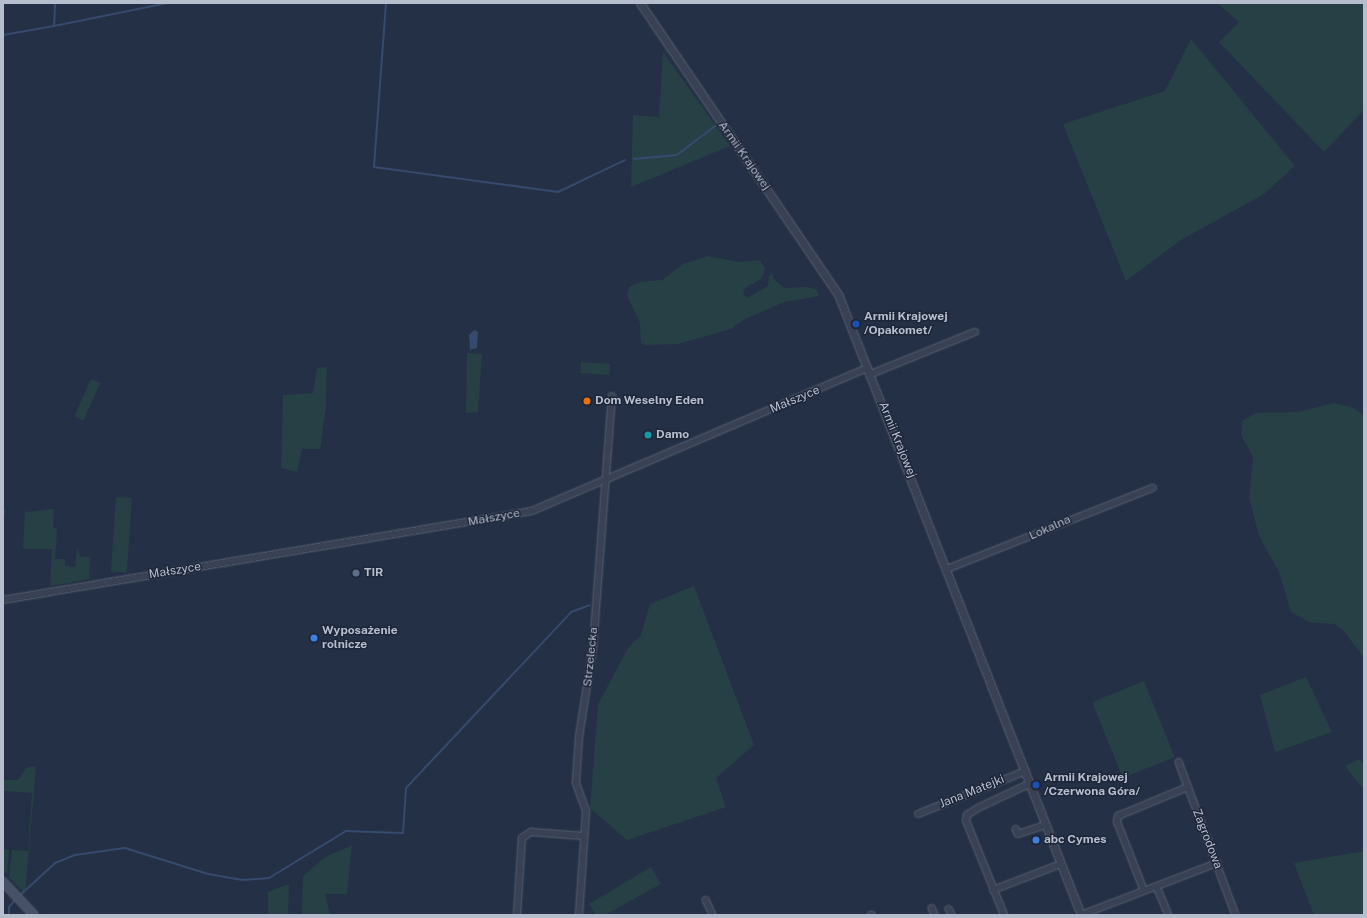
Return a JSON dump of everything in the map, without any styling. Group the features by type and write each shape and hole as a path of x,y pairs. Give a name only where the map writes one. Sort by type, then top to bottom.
{"main road":[{"path":"3,882 34,915"}],"street":[{"name":"Armii Krajowej","path":"640,3 832,285 869,371 948,569 1081,915"},
{"name":"Małszyce","path":"3,600 532,511 869,371 975,332"},
{"name":"Strzelecka","path":"579,915 586,811 576,783 579,737 589,683 612,397"},
{"name":"Lokalna","path":"948,569 1031,537 1116,500 1153,488"},
{"name":"Zagrodowa","path":"1179,762 1236,915"},
{"name":"Jana Matejki","path":"918,814 1026,771"},
{"path":"1004,915 966,821 967,815 1031,783"},
{"path":"1144,891 1117,822 1118,816 1188,787"},
{"path":"1016,829 1018,834 1046,825"},
{"path":"517,915 522,838 532,832 584,836"},
{"path":"1081,915 1217,863"},
{"path":"993,890 1061,864"},
{"path":"1157,887 1169,915"},
{"path":"706,900 713,915"},
{"path":"932,908 935,915"},
{"path":"949,909 952,915"}],"green space":[{"path":"1217,3 1364,3 1364,110 1324,152 1219,42 1239,22"},
{"path":"1191,39 1295,166 1264,194 1181,240 1126,281 1063,124 1165,91"},
{"path":"663,52 730,146 631,187 633,115 659,117"},
{"path":"708,256 738,262 760,260 765,269 761,279 745,288 743,294 747,298 768,286 769,276 773,273 773,278 784,288 806,287 816,289 819,296 784,302 743,320 731,329 678,344 646,345 641,343 640,323 627,296 629,287 640,282 662,280 683,264"},
{"path":"467,353 482,354 478,412 466,413"},
{"path":"581,362 610,364 609,375 580,373"},
{"path":"327,367 326,407 320,449 302,449 297,472 281,468 283,395 313,393 317,368"},
{"path":"91,379 100,383 83,421 74,416"},
{"path":"1334,403 1354,408 1364,416 1364,658 1343,630 1334,624 1309,622 1291,612 1279,572 1259,536 1249,497 1253,457 1241,435 1242,421 1256,413 1298,412"},
{"path":"116,497 132,498 127,573 111,572"},
{"path":"3,509 6,511 3,516"},
{"path":"54,509 53,528 57,529 55,559 65,559 65,566 75,567 77,548 81,557 90,557 89,579 50,586 52,549 23,549 25,512"},
{"path":"694,586 754,745 716,778 726,807 627,840 590,808 598,704 628,648 641,635 650,604"},
{"path":"1306,677 1332,732 1275,752 1260,695"},
{"path":"1144,681 1175,757 1123,778 1092,702"},
{"path":"1360,759 1364,764 1364,790 1345,766"},
{"path":"34,766 36,768 25,894 9,877 12,850 28,851 32,793 3,791 3,780 18,780 26,768"},
{"path":"352,845 347,894 325,894 330,915 302,915 303,876 325,857"},
{"path":"3,849 9,850 7,874 3,870"},
{"path":"1364,851 1364,915 1314,915 1294,863"},
{"path":"651,867 661,884 605,915 596,915 589,904"},
{"path":"289,884 288,915 268,915 268,892"}],"water":[{"path":"474,330 478,332 477,348 470,350 469,335"}],"waterway":[{"path":"55,3 54,26 168,3"},
{"path":"386,3 374,167 558,192 625,160"},
{"path":"3,35 54,26"},
{"path":"634,159 677,155 715,126"},
{"path":"19,896 55,863 75,855 125,848 208,874 242,880 269,878 346,831 403,833 406,788 571,612 590,605"},
{"path":"9,915 9,907 16,899"}],"place":[{"name":"Armii Krajowej /Opakomet/","path":"856,324"},
{"name":"Dom Weselny Eden","path":"587,401"},
{"name":"Damo","path":"648,435"},
{"name":"TIR","path":"356,573"},
{"name":"Wyposażenie rolnicze","path":"314,638"},
{"name":"Armii Krajowej /Czerwona Góra/","path":"1036,785"},
{"name":"abc Cymes","path":"1036,840"}]}
